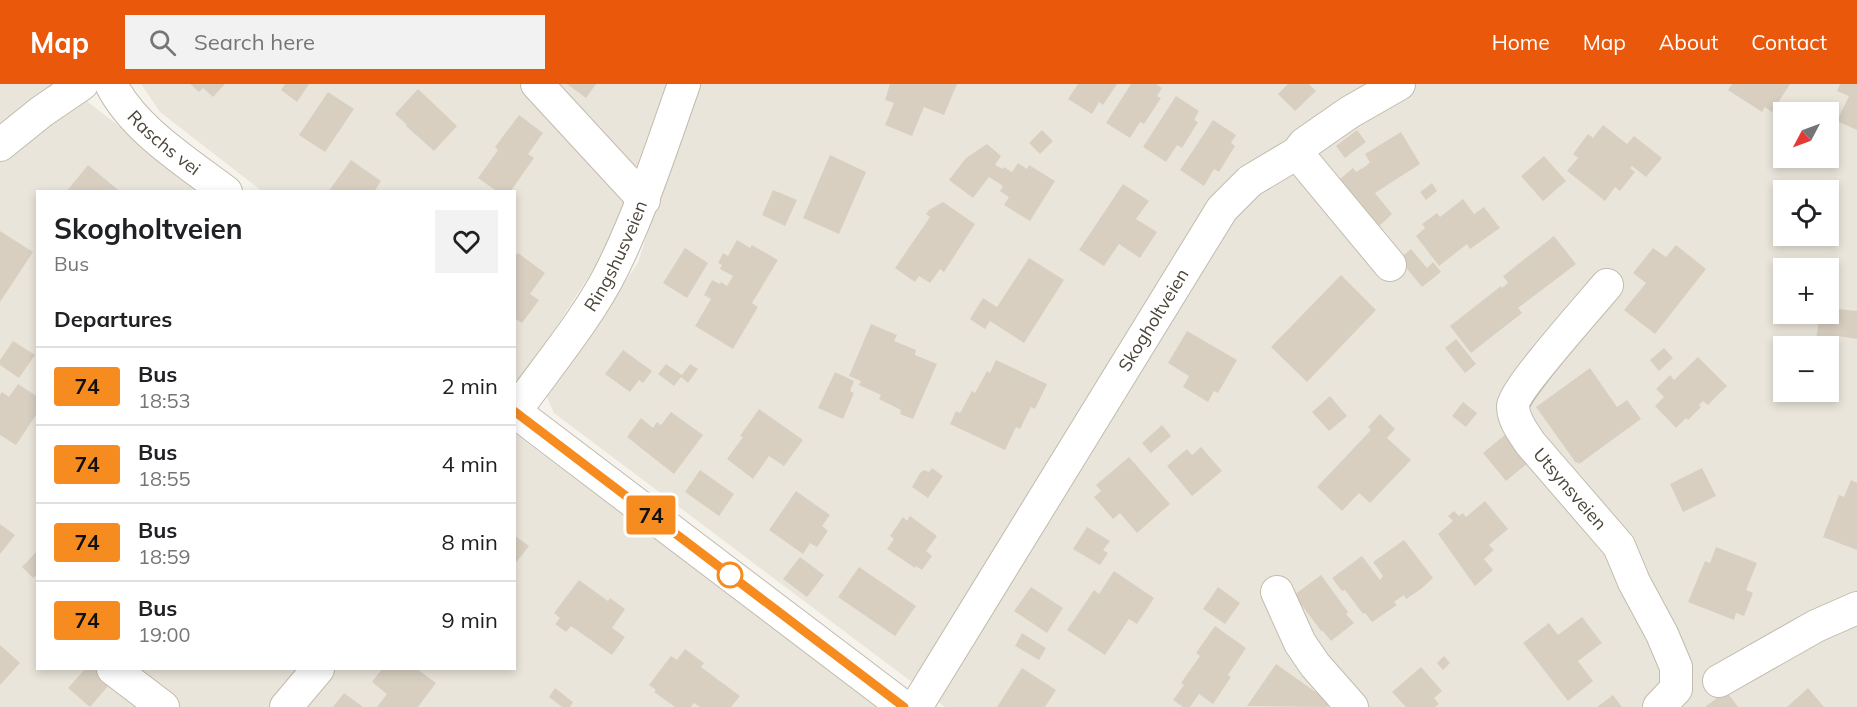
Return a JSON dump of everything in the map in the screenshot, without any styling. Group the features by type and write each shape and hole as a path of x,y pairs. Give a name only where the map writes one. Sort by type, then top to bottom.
{"street":[{"path":"2,140 82,84"},
{"name":"Raschs vei","path":"111,84 124,106 139,122 224,190"},
{"path":"537,84 644,200"},
{"name":"Ringshusveien","path":"516,411 612,270 644,200 684,84"},
{"name":"Skogholtveien","path":"916,707 1222,209 1250,181 1297,153 1304,144 1350,112 1399,84"},
{"path":"1297,153 1390,265"},
{"name":"Utsynsveien","path":"1607,285 1558,342 1522,389 1513,403 1514,414 1530,443 1620,546 1634,582 1662,634 1676,667 1676,689 1659,707"},
{"path":"516,413 904,707"},
{"path":"1277,592 1300,643 1352,707"},
{"path":"1719,681 1816,626 1857,608"},
{"path":"114,670 163,707"},
{"path":"286,707 317,670"}],"shaded area":[{"path":"0,84 81,84 88,102 201,190 36,190 36,670 516,670 516,435 882,707 0,707"},
{"path":"141,84 521,84 624,196 626,207 614,237 531,366 519,380 516,379 516,190 260,190 160,112"},
{"path":"544,84 667,84 637,174"},
{"path":"694,84 1857,84 1857,707 945,707 554,413 546,395 638,263"}],"building":[{"path":"190,84 225,84 213,97 203,88 199,92"},
{"path":"285,84 309,84 297,102 281,90"},
{"path":"567,84 596,84 586,98"},
{"path":"890,84 957,84 944,115 924,107 912,136 885,125 894,103 885,100"},
{"path":"1078,84 1117,84 1103,105 1099,102 1092,114 1068,99"},
{"path":"1131,84 1156,84 1162,88 1157,96 1161,98 1144,124 1140,122 1130,138 1106,123"},
{"path":"1288,84 1309,84 1316,91 1295,111 1278,94"},
{"path":"1732,84 1790,84 1778,102 1773,102 1772,112 1765,107 1762,112 1728,90"},
{"path":"1840,84 1857,84 1857,130 1839,122 1839,117 1849,96 1837,91"},
{"path":"418,89 457,126 434,151 395,114"},
{"path":"328,92 354,109 325,152 299,135"},
{"path":"1176,96 1199,111 1194,120 1198,122 1182,148 1177,145 1166,162 1143,147"},
{"path":"519,115 543,133 528,154 534,158 511,190 495,190 478,178 498,150 495,147"},
{"path":"1213,120 1236,135 1231,143 1235,146 1219,172 1214,169 1204,186 1180,170"},
{"path":"1603,125 1627,144 1634,136 1662,158 1646,177 1632,166 1630,168 1635,172 1620,191 1615,187 1605,201 1567,171 1578,158 1573,154 1588,134 1593,138"},
{"path":"1042,130 1053,141 1040,154 1029,143"},
{"path":"1357,130 1366,142 1345,158 1336,146"},
{"path":"1401,132 1420,164 1375,193 1392,214 1374,231 1333,185 1353,168 1356,172 1366,166 1370,162 1365,154"},
{"path":"987,144 1001,156 995,165 1012,172 1018,163 1027,169 1029,165 1055,181 1030,221 1004,205 1009,197 1000,191 1003,186 989,177 973,198 949,180 966,158"},
{"path":"830,155 866,172 839,234 803,218"},
{"path":"1544,156 1566,181 1543,201 1521,176"},
{"path":"351,160 381,181 375,190 329,190"},
{"path":"88,165 118,190 68,190"},
{"path":"1432,183 1437,191 1426,200 1420,192"},
{"path":"1123,184 1149,201 1136,219 1157,232 1140,258 1119,244 1104,266 1079,250"},
{"path":"773,190 797,200 785,226 762,215"},
{"path":"1463,199 1474,214 1484,207 1500,228 1470,249 1467,244 1439,266 1416,236 1425,228 1422,224 1437,213 1440,217"},
{"path":"943,202 975,224 944,272 940,269 930,283 919,276 915,282 895,268 930,217 926,214"},
{"path":"0,231 33,252 0,302"},
{"path":"1554,236 1576,264 1518,308 1522,313 1471,353 1450,326 1508,283 1503,276"},
{"path":"737,240 750,248 752,245 778,260 752,303 758,307 733,349 695,326 711,299 704,295 712,280 727,286 733,276 720,269 722,265 718,263 723,253 728,256"},
{"path":"1676,245 1706,269 1655,334 1624,310 1646,283 1633,273 1653,248 1666,257"},
{"path":"685,248 708,263 687,298 663,283"},
{"path":"1411,249 1427,268 1433,262 1441,272 1422,287 1399,259"},
{"path":"518,253 545,273 530,294 539,300 522,323 516,319 516,255"},
{"path":"1029,258 1064,280 1024,343 990,321 985,329 970,319 983,298 997,307"},
{"path":"1341,275 1376,310 1307,382 1271,347"},
{"path":"1839,309 1857,311 1857,339 1817,336 1818,324 1839,324"},
{"path":"871,324 897,335 894,341 916,350 915,355 937,364 913,419 900,414 901,410 879,399 881,395 859,385 861,381 849,376"},
{"path":"1187,331 1237,360 1218,393 1214,391 1208,402 1183,387 1189,376 1168,363"},
{"path":"1456,339 1476,364 1465,373 1445,348"},
{"path":"13,341 35,355 19,378 0,365 0,360"},
{"path":"1664,348 1673,358 1659,371 1650,360"},
{"path":"623,350 652,371 643,383 639,380 630,392 605,374"},
{"path":"1698,357 1727,386 1708,405 1703,401 1699,405 1701,407 1688,420 1686,418 1676,428 1655,406 1664,397 1656,389 1670,375 1674,380"},
{"path":"996,360 1047,384 1035,409 1031,407 1020,429 1016,427 1005,450 950,424 956,411 960,413 972,391 975,393 987,371 990,373"},
{"path":"666,364 682,375 690,364 698,369 688,383 681,377 674,386 658,374"},
{"path":"1590,368 1617,407 1627,400 1641,419 1579,464 1536,407"},
{"path":"835,372 854,381 850,391 854,393 843,419 818,408"},
{"path":"18,384 36,396 36,415 16,445 0,435 0,395 2,392 9,397"},
{"path":"1330,396 1347,416 1329,431 1312,412"},
{"path":"1463,402 1477,413 1466,427 1452,416"},
{"path":"759,409 803,440 784,466 769,456 753,479 727,459"},
{"path":"671,412 703,435 674,474 627,437 641,418 653,428 657,422 661,425"},
{"path":"1380,414 1395,429 1387,438 1411,460 1370,503 1359,493 1342,511 1317,487 1371,430 1368,427"},
{"path":"1162,425 1171,436 1151,453 1142,443"},
{"path":"1506,434 1529,462 1506,481 1483,453"},
{"path":"1201,447 1222,471 1192,496 1167,466 1187,449 1192,455"},
{"path":"1129,457 1170,504 1137,533 1120,513 1113,519 1094,497 1101,491 1096,485"},
{"path":"932,468 943,476 928,498 912,487 920,473 924,470 929,472"},
{"path":"1702,468 1716,496 1683,512 1670,484"},
{"path":"700,470 734,494 719,516 685,492"},
{"path":"1851,480 1857,483 1857,550 1823,537 1839,495 1844,497"},
{"path":"796,491 830,515 822,526 828,531 817,547 810,543 803,554 769,530"},
{"path":"1485,501 1508,529 1489,545 1494,550 1484,559 1493,570 1475,586 1438,534 1453,521 1448,516 1454,511 1459,516 1463,513 1466,517"},
{"path":"910,516 937,536 926,551 932,556 922,570 916,566 915,568 887,549 894,539 890,536 903,517 907,521"},
{"path":"0,524 15,535 0,554"},
{"path":"1087,527 1110,541 1103,550 1108,553 1100,565 1073,549"},
{"path":"516,536 529,546 516,562"},
{"path":"1404,540 1433,578 1406,599 1404,595 1394,602 1397,605 1372,622 1332,578 1362,556 1380,580 1383,576 1373,562"},
{"path":"1716,547 1757,563 1746,590 1753,593 1744,616 1736,613 1734,620 1688,602 1705,561 1710,563"},
{"path":"36,552 36,576 33,578 22,567"},
{"path":"800,557 824,575 807,597 783,579"},
{"path":"859,567 916,606 895,636 838,597"},
{"path":"1114,571 1154,598 1137,624 1129,619 1105,655 1067,630 1094,590 1099,594"},
{"path":"1321,575 1354,623 1331,641 1294,595"},
{"path":"579,580 608,601 610,598 625,609 612,628 625,637 612,655 571,626 566,632 555,624 560,618 554,613"},
{"path":"1031,587 1063,608 1047,633 1014,611"},
{"path":"1218,587 1240,603 1225,624 1203,609"},
{"path":"1582,617 1602,643 1578,661 1593,681 1568,701 1523,643 1549,623 1558,635"},
{"path":"1215,626 1246,648 1228,675 1231,677 1213,704 1199,694 1190,707 1183,707 1173,700 1184,685 1181,683 1200,656 1196,653"},
{"path":"1022,633 1046,648 1039,660 1015,646"},
{"path":"0,645 20,663 0,685"},
{"path":"685,649 704,663 701,667 740,696 731,707 700,707 694,703 691,707 675,707 654,692 656,690 649,685 671,656 677,660"},
{"path":"1444,656 1450,663 1443,670 1437,663"},
{"path":"1276,664 1317,693 1319,691 1330,704 1327,707 1247,706"},
{"path":"1421,667 1442,691 1434,698 1439,704 1435,707 1406,707 1392,692"},
{"path":"1022,668 1056,690 1045,707 997,707"},
{"path":"84,670 97,670 107,679 109,685 90,707 68,688"},
{"path":"381,670 418,670 436,683 418,707 377,707 387,694 372,682"},
{"path":"555,688 573,702 570,707 562,707 549,697"},
{"path":"1808,688 1824,707 1787,707"},
{"path":"1726,691 1738,707 1705,707"},
{"path":"344,693 363,707 333,707"},
{"path":"1613,695 1622,707 1597,707"}],"bus line":[{"name":"74","path":"516,413 904,707"}]}
